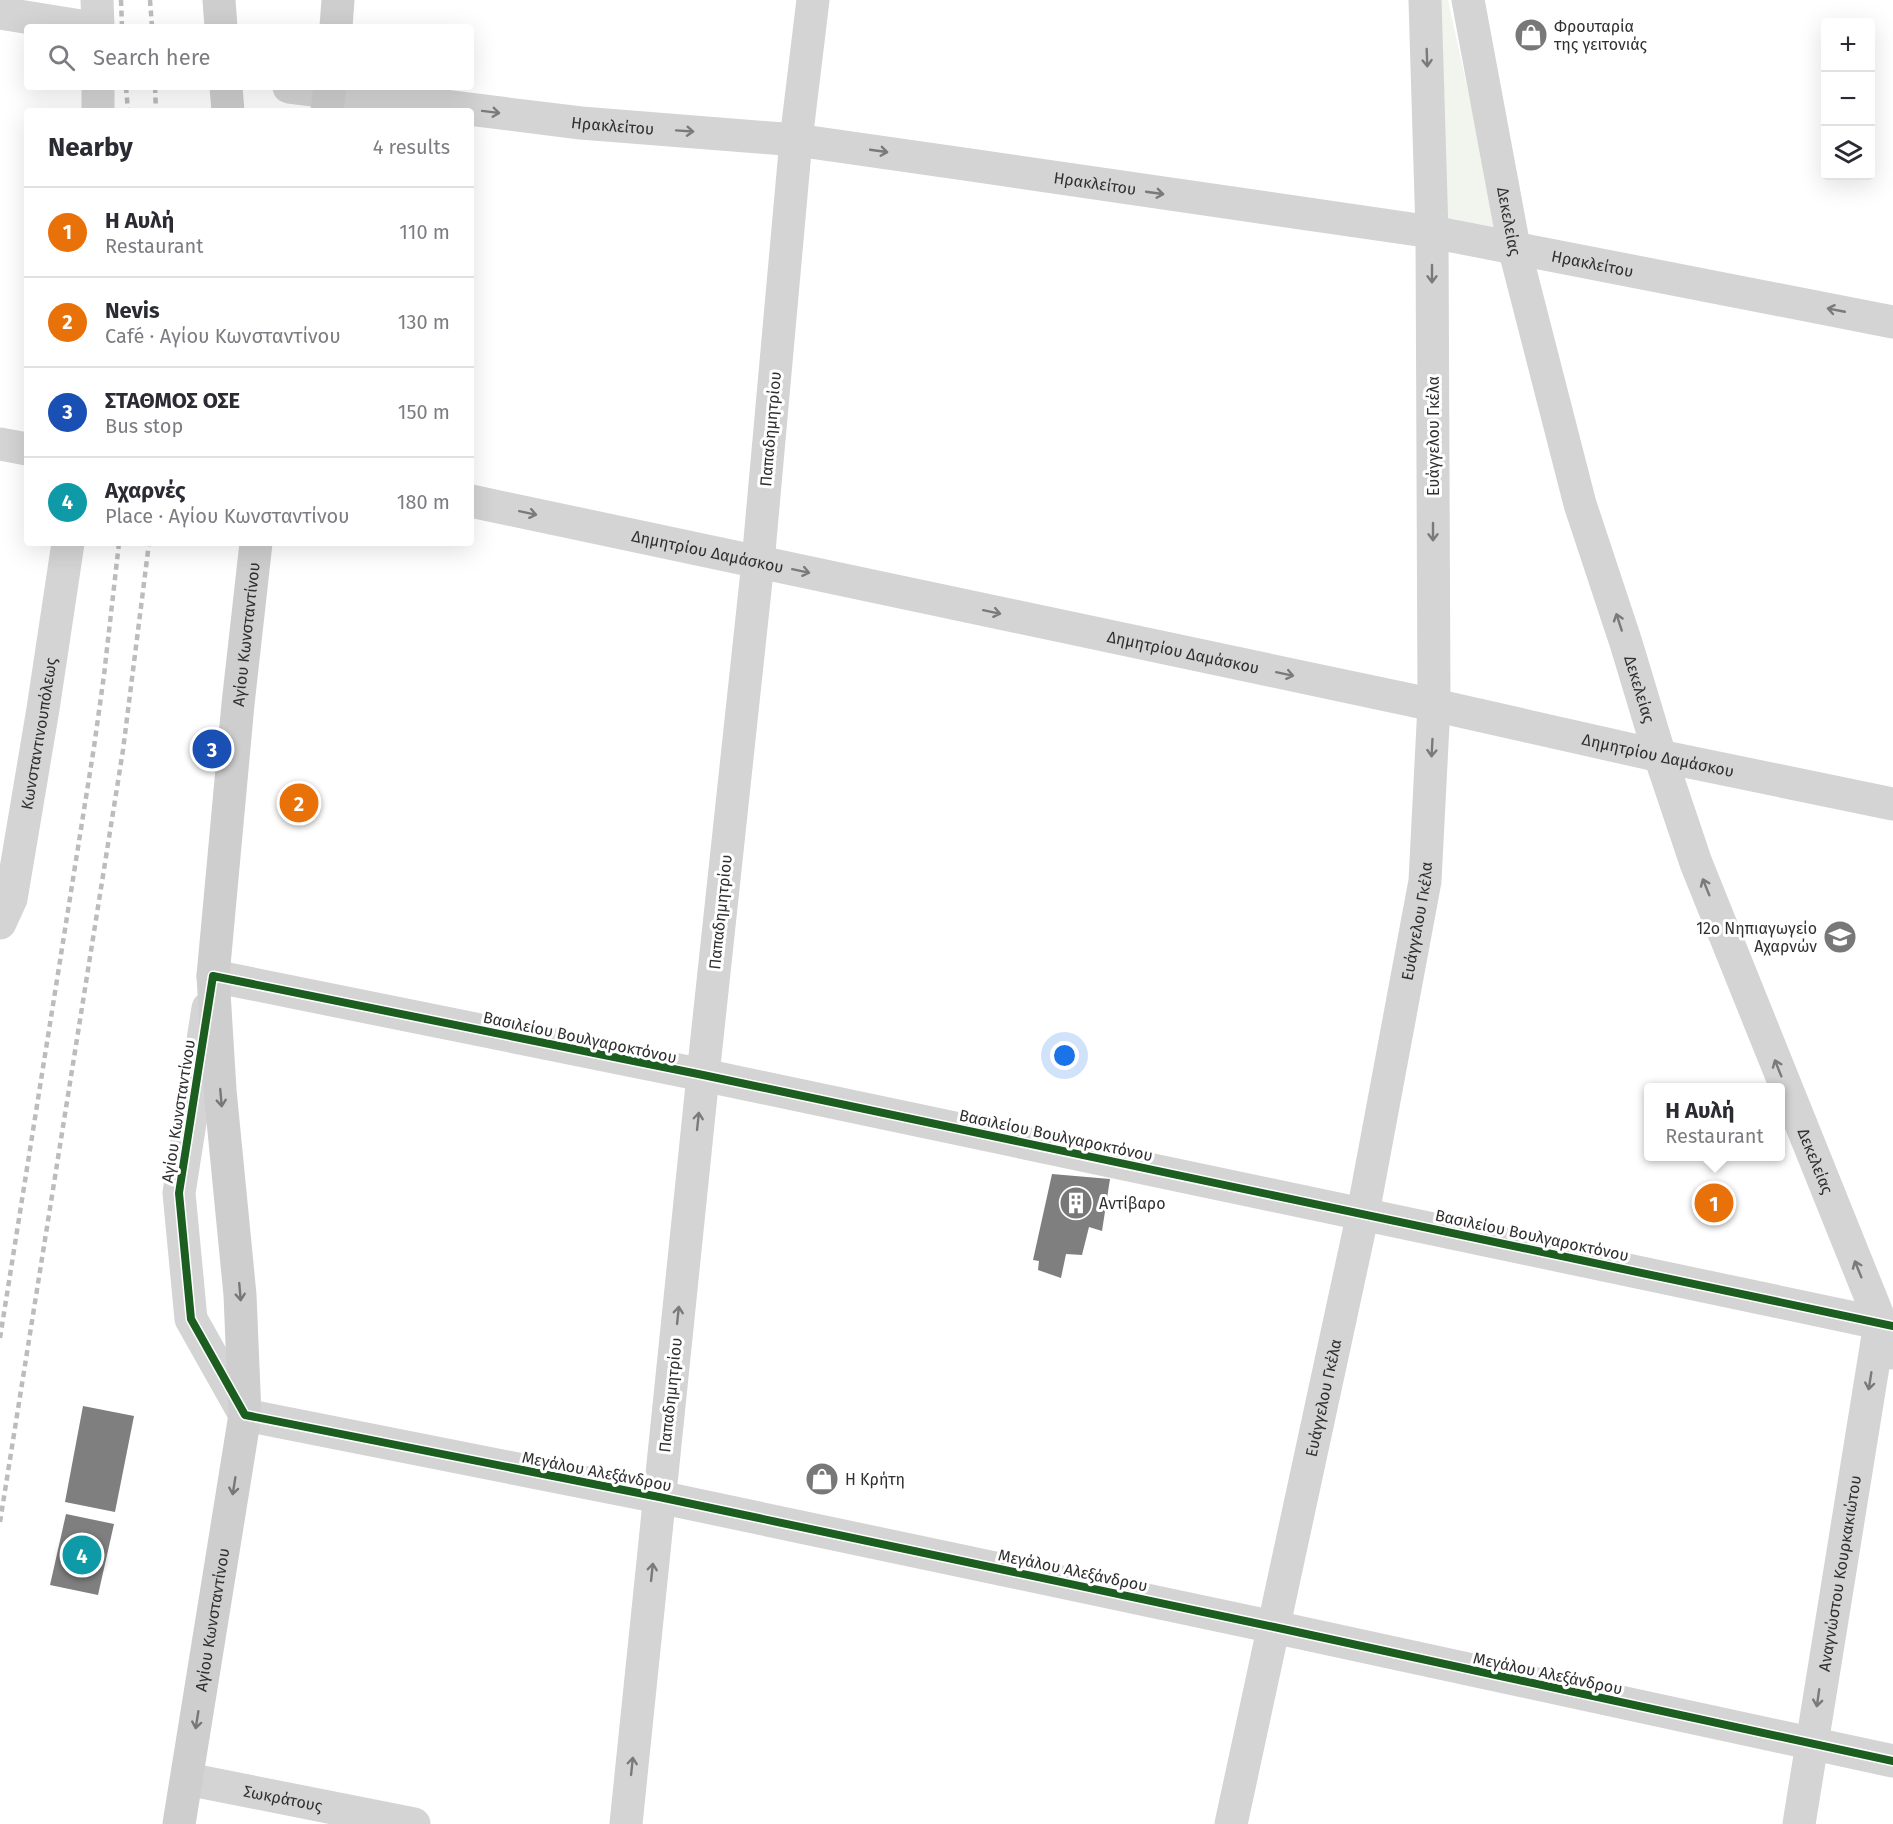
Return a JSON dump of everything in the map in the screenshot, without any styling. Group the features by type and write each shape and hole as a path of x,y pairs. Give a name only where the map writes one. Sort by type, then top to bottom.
{"main road":[{"path":"219,0 221,24"},
{"path":"336,24 338,0"},
{"path":"226,90 228,108"},
{"name":"Αγίου Κωνσταντίνου","path":"179,1824 246,1415 240,1295 220,1090 213,976 238,704 256,546"}],"street":[{"path":"97,0 98,24"},
{"name":"Παπαδημητρίου","path":"626,1824 758,562 796,140 813,0"},
{"name":"Ευάγγελου Γκέλα","path":"1232,1824 1363,1213 1425,881 1434,705 1431,232 1425,0"},
{"name":"Δεκελείας","path":"1468,0 1514,247 1580,504 1696,863 1886,1324 1893,1353"},
{"path":"0,14 67,24"},
{"path":"98,90 98,108"},
{"name":"Ηρακλείτου","path":"301,90 328,97 435,108"},
{"name":"Ηρακλείτου","path":"474,112 796,140 1431,232 1893,322"},
{"path":"0,444 24,448"},
{"name":"Δημητρίου Δαμάσκου","path":"474,502 1893,804"},
{"name":"Κωνσταντινουπόλεως","path":"4,906 43,710 68,546"},
{"name":"Βασιλείου Βουλγαροκτόνου","path":"213,976 1363,1213 1886,1324"},
{"name":"Αγίου Κωνσταντίνου","path":"213,976 179,1194 191,1319 246,1415"},
{"name":"Αναγνώστου Κουρκακιώτου","path":"1799,1824 1886,1324"},
{"name":"Μεγάλου Αλεξάνδρου","path":"246,1415 659,1497 1893,1761"},
{"name":"Σωκράτους","path":"187,1779 414,1824"}],"shaded area":[{"path":"1439,0 1448,0 1500,238 1447,228"}],"building":[{"name":"Αντίβαρο","path":"1052,1174 1110,1179 1102,1231 1089,1227 1082,1255 1066,1254 1061,1278 1038,1270 1039,1261 1033,1260"},
{"path":"83,1406 134,1416 115,1512 65,1502"},
{"path":"66,1514 114,1524 98,1595 50,1585"}],"railway":[{"path":"121,0 122,24"},
{"path":"150,0 152,24"},
{"path":"126,90 128,108"},
{"path":"155,90 156,108"},
{"path":"0,1338 94,747 119,546"},
{"path":"0,1522 123,750 149,546"}],"cycle path":[{"path":"1893,1326 703,1075 213,976 179,1193 191,1319 245,1415 659,1497 1893,1761"}],"place":[{"name":"Φρουταρία της γειτονιάς","path":"1531,35"},
{"name":"ΣΤΑΘΜΟΣ ΟΣΕ","path":"212,749"},
{"name":"Nevis","path":"299,803"},
{"name":"12ο Νηπιαγωγείο Αχαρνών","path":"1840,937"},
{"name":"Αντίβαρο","path":"1076,1203"},
{"name":"Η Αυλή","path":"1714,1203"},
{"name":"Η Κρήτη","path":"822,1479"},
{"name":"Αχαρνές","path":"82,1555"}]}
